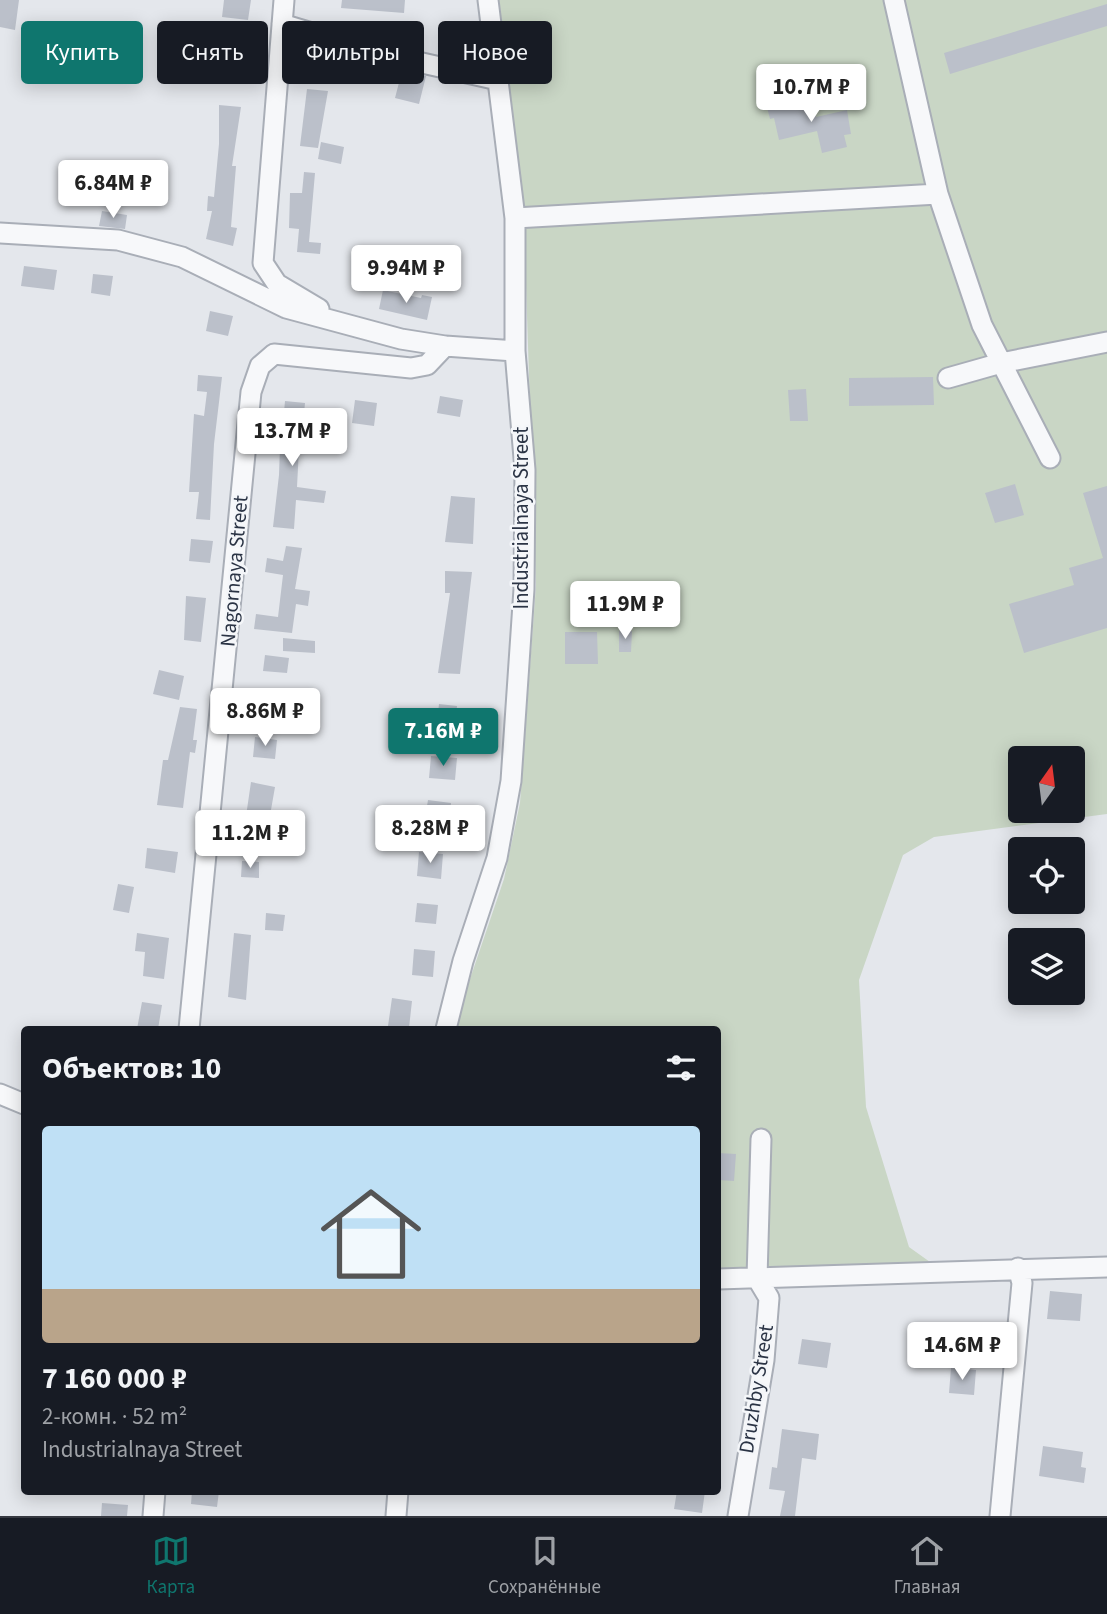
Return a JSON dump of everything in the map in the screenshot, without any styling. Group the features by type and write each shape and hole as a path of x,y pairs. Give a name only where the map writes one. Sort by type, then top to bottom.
{"street":[{"path":"282,21 285,0"},
{"name":"Industrialnaya Street","path":"488,0 491,21"},
{"path":"894,0 938,194 982,325 1050,458"},
{"path":"282,24 263,263 277,284 352,328"},
{"name":"Industrialnaya Street","path":"447,1026 463,961 497,858 511,781 524,589 525,470 515,351 515,218 498,84"},
{"path":"515,218 938,194"},
{"path":"0,233 118,240 169,254 286,308 352,328 445,346 515,351"},
{"path":"948,378 1001,363 1107,342"},
{"name":"Nagornaya Street","path":"190,1026 251,392 260,366 274,354 291,354 411,368 427,365 445,346"},
{"path":"0,1094 21,1103"},
{"name":"Druzhby Street","path":"738,1516 764,1360 769,1298 758,1278 761,1139"},
{"path":"721,1279 1107,1266"},
{"path":"1000,1516 1022,1283 1018,1268"},
{"path":"153,1516 155,1495"},
{"path":"396,1516 398,1495"}],"green space":[{"path":"499,0 1107,0 1107,814 1085,817 1085,746 1008,746 1008,823 1039,823 934,837 903,855 859,980 866,1107 909,1247 930,1262 905,1268 721,1271 721,1026 454,1026 504,879 520,803 536,585 523,196 509,84 552,84 552,21 502,21"}],"building":[{"path":"0,0 19,0 15,30 0,27"},
{"path":"224,0 251,0 248,20 222,17"},
{"path":"342,0 405,0 404,13 341,8"},
{"path":"1107,4 1107,26 950,74 944,53"},
{"path":"399,84 424,84 419,104 395,98"},
{"path":"307,89 328,91 318,148 300,146"},
{"path":"812,97 816,117 847,110 851,134 844,135 847,147 822,153 817,131 779,140 774,118 770,119 767,107"},
{"path":"219,105 241,107 232,166 236,166 231,227 237,228 233,246 206,239 212,211 207,211 208,196 214,197 219,144"},
{"path":"321,142 344,147 341,164 318,159"},
{"path":"304,172 315,173 309,242 321,243 320,254 297,252 299,229 289,228 290,193 302,193"},
{"path":"102,211 127,215 125,229 99,226"},
{"path":"24,266 57,270 54,290 21,286"},
{"path":"93,274 113,276 110,296 91,293"},
{"path":"383,290 421,298 422,295 432,297 427,320 379,309"},
{"path":"210,311 233,316 228,336 206,331"},
{"path":"198,375 222,377 214,444 210,520 196,519 199,492 189,492 194,414 204,416 207,392 197,391"},
{"path":"933,377 934,405 849,406 849,378"},
{"path":"806,389 808,421 790,421 788,390"},
{"path":"440,396 463,400 460,417 437,413"},
{"path":"355,400 377,403 374,426 352,423"},
{"path":"285,401 305,403 302,436 306,436 305,448 299,448 297,487 326,491 324,503 296,500 294,529 273,527 280,446 275,446 275,434 282,434"},
{"path":"1015,484 1024,515 995,523 985,493"},
{"path":"1107,486 1107,628 1024,653 1009,604 1074,585 1069,568 1103,558 1083,493"},
{"path":"451,496 475,498 473,544 445,542"},
{"path":"191,539 213,541 210,563 189,561"},
{"path":"286,546 302,548 295,589 310,591 308,606 296,604 292,633 254,629 256,614 278,617 283,575 265,572 267,558 283,561"},
{"path":"445,571 472,572 460,674 438,673 450,593 445,593"},
{"path":"186,596 206,598 201,642 184,640"},
{"path":"619,631 632,631 631,652 619,652"},
{"path":"565,632 597,632 598,664 565,664"},
{"path":"283,638 315,641 315,653 283,651"},
{"path":"265,655 289,658 287,673 263,671"},
{"path":"159,670 184,676 179,700 153,694"},
{"path":"439,704 457,706 454,733 436,731"},
{"path":"180,707 197,709 193,740 197,740 195,753 190,752 183,808 157,805 163,760 168,760"},
{"path":"255,737 277,740 275,759 253,757"},
{"path":"431,756 457,758 455,780 429,778"},
{"path":"251,782 275,787 268,827 245,823"},
{"path":"428,800 451,803 449,821 425,818"},
{"path":"147,848 178,852 175,873 145,868"},
{"path":"419,852 443,854 441,879 417,876"},
{"path":"242,861 259,862 259,878 241,877"},
{"path":"118,884 134,887 129,913 113,910"},
{"path":"417,903 438,905 436,924 415,922"},
{"path":"266,913 285,915 283,931 265,930"},
{"path":"137,933 169,938 164,979 143,976 145,952 135,951"},
{"path":"234,933 251,935 246,1000 228,997"},
{"path":"414,949 435,951 433,977 412,975"},
{"path":"392,998 412,1001 409,1026 388,1026"},
{"path":"142,1002 162,1005 158,1026 138,1026"},
{"path":"721,1153 736,1154 734,1181 721,1180"},
{"path":"1050,1291 1082,1294 1080,1321 1047,1319"},
{"path":"802,1339 831,1343 827,1368 798,1364"},
{"path":"951,1368 976,1370 974,1395 949,1393"},
{"path":"782,1429 819,1434 816,1460 802,1458 795,1516 780,1516 785,1491 769,1489 772,1467 777,1468"},
{"path":"1043,1446 1083,1452 1081,1467 1086,1468 1084,1483 1039,1476"},
{"path":"192,1495 218,1495 217,1507 191,1504"},
{"path":"676,1495 704,1495 702,1513 674,1509"},
{"path":"102,1503 128,1505 127,1516 101,1516"}]}
